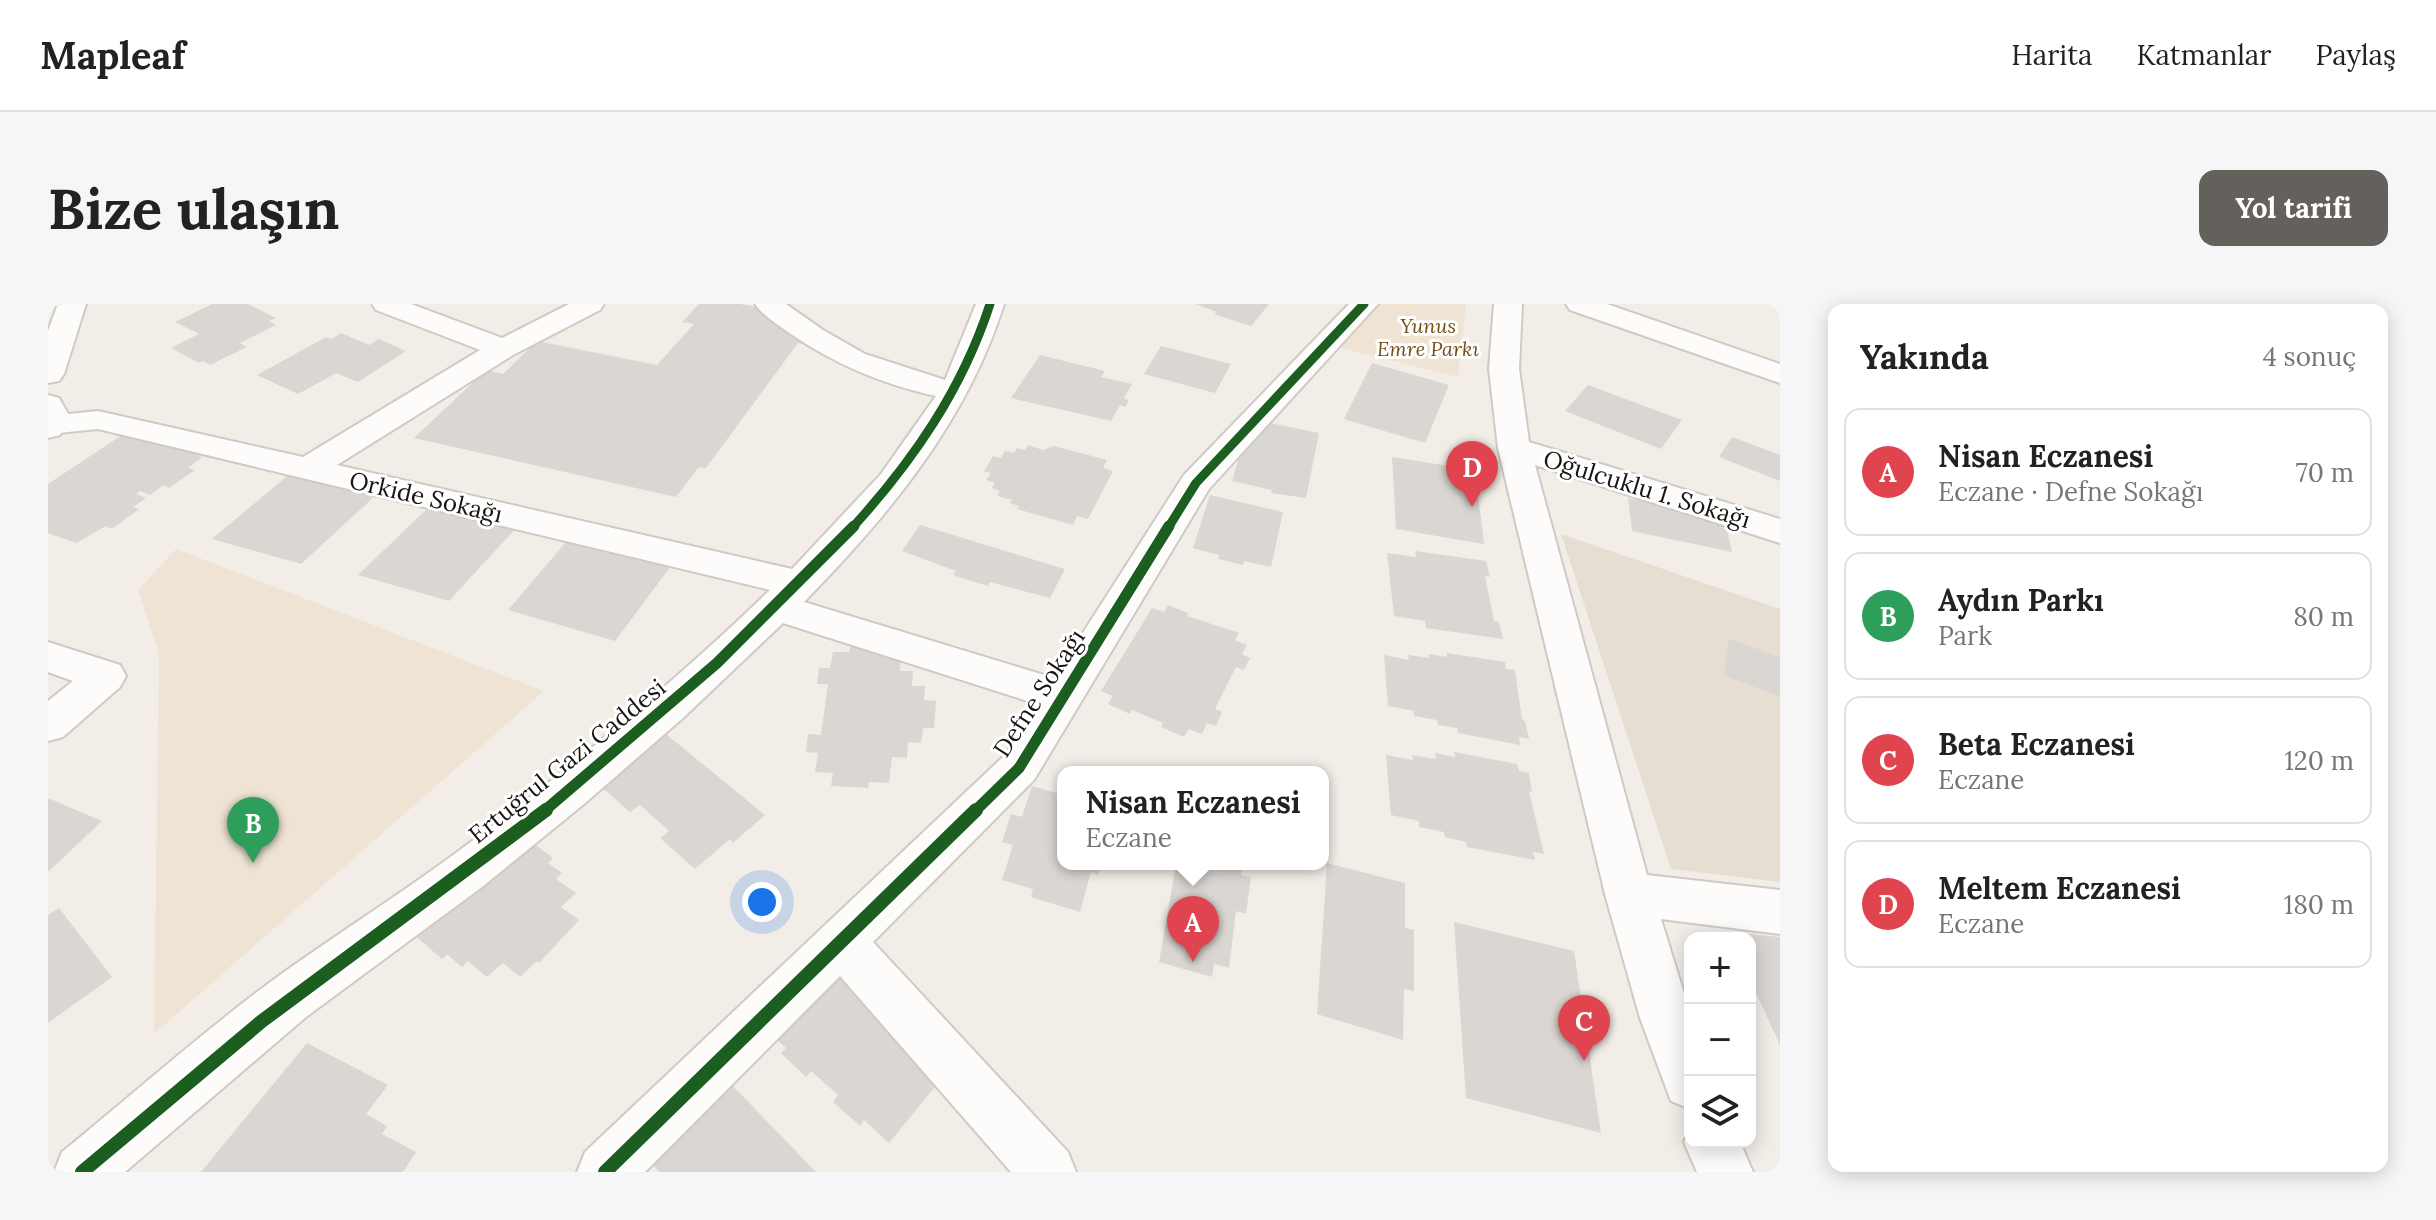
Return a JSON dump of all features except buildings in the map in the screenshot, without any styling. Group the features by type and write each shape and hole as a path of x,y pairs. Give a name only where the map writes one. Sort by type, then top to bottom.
{"street":[{"path":"48,374 72,304"},
{"path":"386,304 503,349"},
{"path":"307,469 503,349 590,304"},
{"path":"769,304 811,337 857,363 903,379 954,391"},
{"name":"Ertuğrul Gazi Caddesi","path":"82,1172 287,1001 412,912 615,754 696,684 788,595 880,496 933,425 954,391 975,348 990,304"},
{"name":"Defne Sokağı","path":"605,1172 1019,768 1196,483 1364,304"},
{"path":"1508,304 1504,369 1514,448 1629,894 1666,1018 1688,1076"},
{"path":"1580,304 1780,374"},
{"name":"Orkide Sokağı","path":"49,419 98,420 307,469 788,595 1064,697"},
{"name":"Oğulcuklu 1. Sokağı","path":"1514,448 1780,531"},
{"path":"48,657 106,676 48,725"},
{"path":"1629,894 1780,912"},
{"path":"841,942 1048,1172"},
{"path":"1715,1148 1725,1172"}],"shaded area":[{"path":"1561,534 1780,609 1780,882 1671,869"}],"green space":[{"name":"Yunus Emre Parkı","path":"1372,304 1466,304 1458,377 1329,345"},
{"path":"176,549 544,691 154,1034 159,654 138,590"}],"cycle path":[{"path":"82,1172 262,1021 466,872 569,791 669,707 765,618 866,513 918,449 961,379 990,304"},
{"path":"605,1172 1019,768 1196,483 1364,304"}],"place":[{"name":"Meltem Eczanesi","path":"1472,507"},
{"name":"Aydın Parkı","path":"253,863"},
{"name":"Nisan Eczanesi","path":"1193,962"},
{"name":"Beta Eczanesi","path":"1584,1061"}]}
